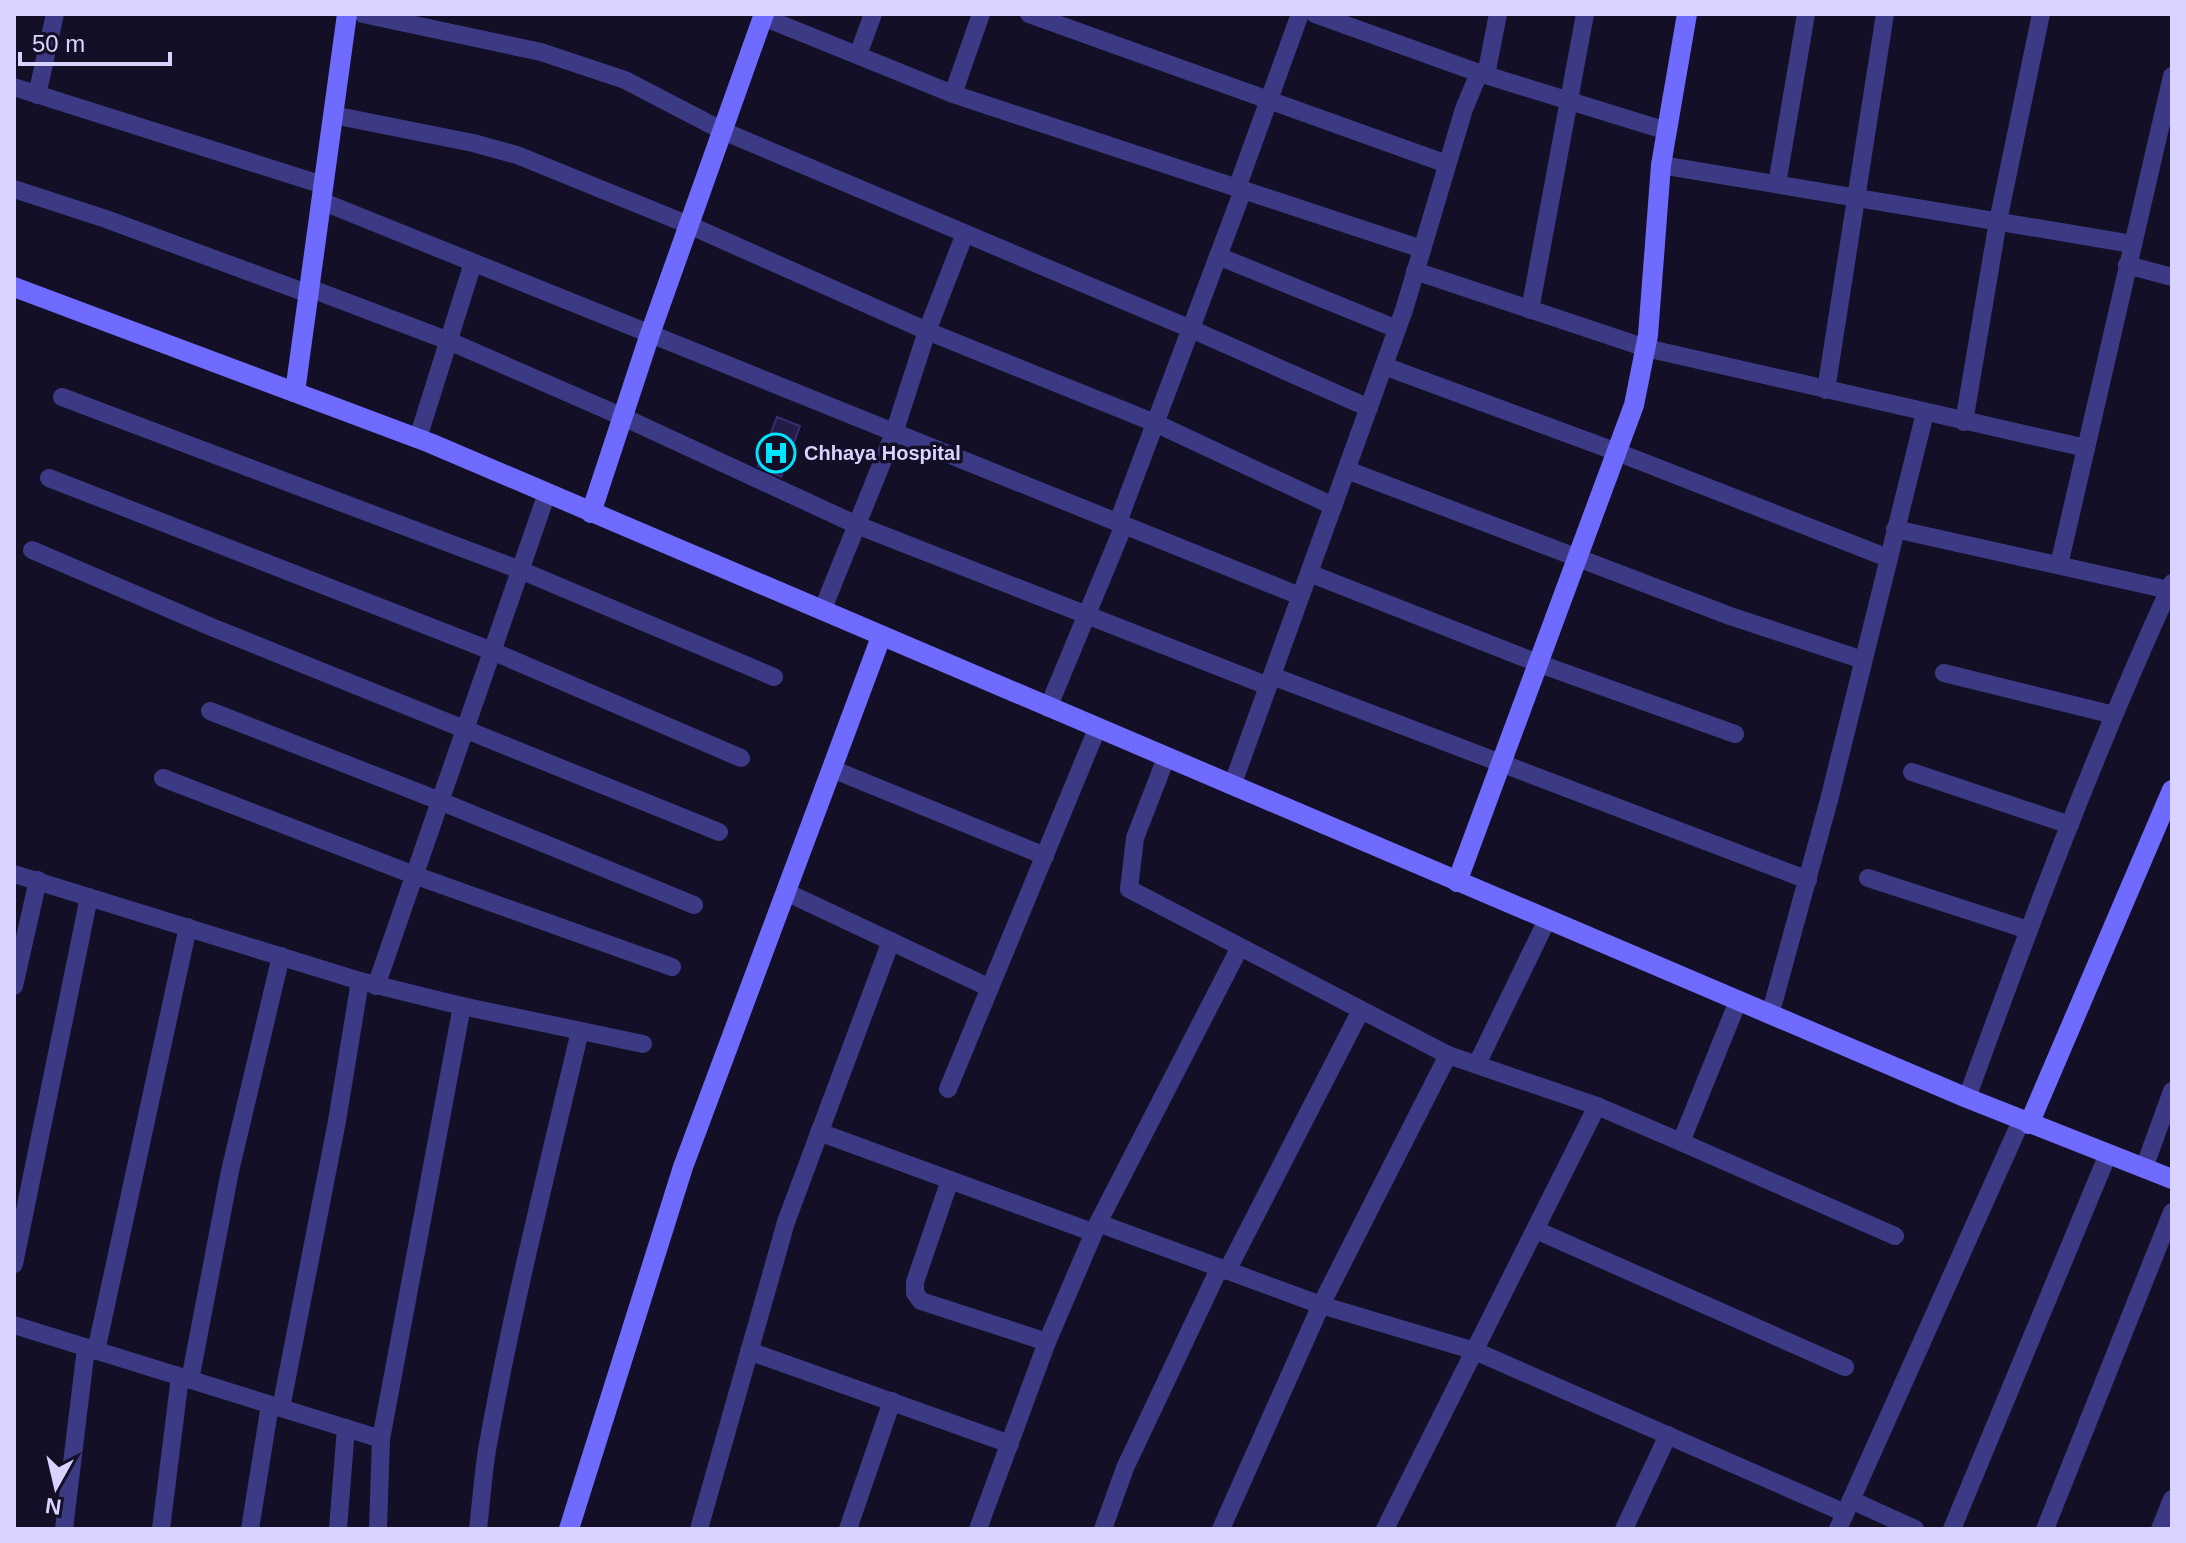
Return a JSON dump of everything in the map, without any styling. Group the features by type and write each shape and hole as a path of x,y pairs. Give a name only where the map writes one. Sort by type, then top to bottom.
{"street":[{"path":"37,95 55,14"},
{"path":"295,392 347,14"},
{"path":"363,14 541,52 586,65 650,92 723,131 964,236 1191,329 1369,408"},
{"path":"858,55 873,14"},
{"path":"953,94 981,14"},
{"path":"1029,14 1447,164"},
{"path":"1048,708 1121,524 1155,423 1218,256 1300,14"},
{"path":"1315,14 1482,74 1667,131"},
{"path":"1232,786 1397,329 1464,109 1482,74 1498,14"},
{"path":"1530,310 1585,14"},
{"path":"1457,882 1634,405 1646,348 1661,165 1687,14"},
{"path":"1777,184 1806,14"},
{"path":"1826,390 1885,14"},
{"path":"1964,422 1998,221 2041,14"},
{"path":"591,513 650,334 764,16 953,94 1422,249"},
{"path":"2059,565 2172,76"},
{"path":"14,87 322,193 473,263 1300,596"},
{"path":"333,115 498,149 689,225 927,331 1155,423 1333,506"},
{"path":"1661,165 2132,244"},
{"path":"14,189 449,341 857,525 1087,615 1501,764 1808,880"},
{"path":"822,611 894,433 927,331 964,236"},
{"path":"1218,256 1397,329"},
{"path":"418,438 473,263"},
{"path":"2127,265 2172,277"},
{"path":"1415,271 1646,348 2086,448"},
{"path":"14,287 418,438 1770,1015 2025,1122 2172,1179"},
{"path":"1384,366 1617,452 1888,558"},
{"path":"62,397 520,570 774,677"},
{"path":"1770,1015 1808,880 1925,413"},
{"path":"1347,470 1730,616 1863,660"},
{"path":"49,478 492,651 741,758"},
{"path":"250,1529 368,983 414,875 547,493"},
{"path":"1895,529 2170,586 2114,715 2028,930 1967,1098"},
{"path":"32,550 209,626 719,832"},
{"path":"1309,573 1540,664 1735,734"},
{"path":"569,1529 683,1167 881,637"},
{"path":"1944,673 2114,715"},
{"path":"210,711 694,905"},
{"path":"948,1089 1097,729"},
{"path":"1166,758 1135,838 1129,889 1448,1055 1597,1106 1895,1236"},
{"path":"832,769 1045,856"},
{"path":"1912,772 2070,825"},
{"path":"163,778 414,875 672,967"},
{"path":"1845,1514 2025,1122 2172,790"},
{"path":"14,874 368,983 643,1044"},
{"path":"1868,878 2028,930"},
{"path":"14,986 38,880"},
{"path":"786,892 990,988"},
{"path":"14,1264 89,897"},
{"path":"1477,1064 1547,920"},
{"path":"64,1529 91,1349 188,927"},
{"path":"699,1529 786,1222 891,941"},
{"path":"978,1529 1047,1342 1095,1228 1240,947"},
{"path":"161,1529 185,1379 281,956"},
{"path":"1681,1142 1738,1001"},
{"path":"378,1529 381,1439 462,1006"},
{"path":"1103,1529 1125,1468 1223,1270 1361,1010"},
{"path":"478,1529 487,1452 499,1392 580,1031"},
{"path":"1221,1529 1321,1305 1448,1055"},
{"path":"2144,1168 2172,1091"},
{"path":"1385,1529 1597,1106"},
{"path":"819,1132 950,1180 1321,1305 1475,1351 1845,1514 1915,1529"},
{"path":"1952,1529 2108,1154"},
{"path":"950,1180 915,1282 915,1293 921,1301 1047,1342"},
{"path":"2045,1529 2172,1212"},
{"path":"1536,1230 1845,1367"},
{"path":"14,1325 381,1439"},
{"path":"749,1351 1010,1444"},
{"path":"848,1529 892,1401"},
{"path":"338,1529 346,1428"},
{"path":"1624,1529 1668,1435"},
{"path":"2160,1529 2172,1499"}],"building":[{"path":"777,417 800,426 781,477 758,466"}],"place":[{"name":"Chhaya Hospital","path":"776,453"}]}
